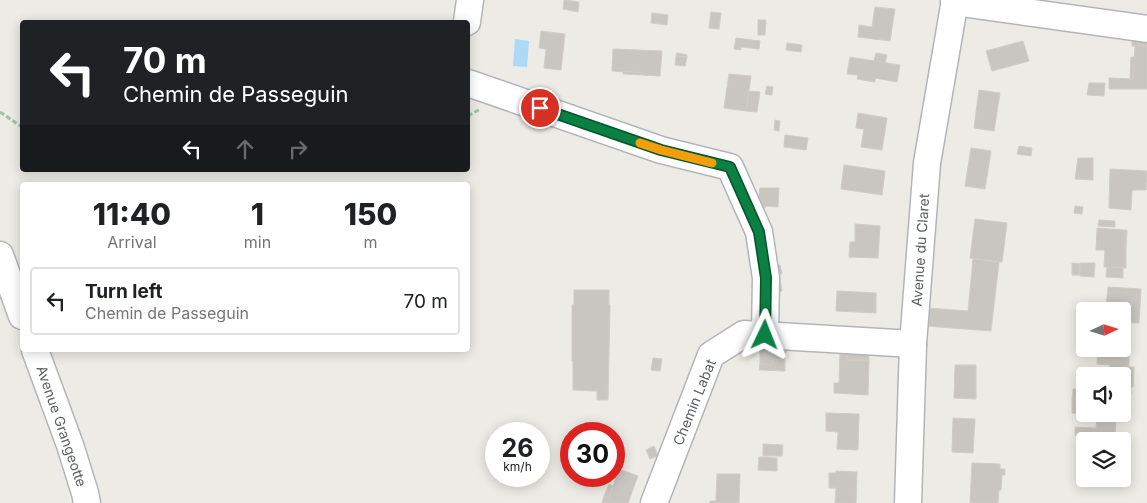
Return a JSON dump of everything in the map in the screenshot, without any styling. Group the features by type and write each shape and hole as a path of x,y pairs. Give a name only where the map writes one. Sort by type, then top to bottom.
{"street":[{"path":"467,20 470,0"},
{"path":"954,1 1147,29"},
{"name":"Avenue du Claret","path":"908,503 913,344 927,163 954,1"},
{"path":"470,84 661,150 730,167 759,232 766,278 765,335"},
{"path":"0,255 20,310"},
{"name":"Chemin Labat","path":"654,503 711,355 744,334 913,344"},
{"name":"Avenue Grangeotte","path":"36,352 70,445 87,503"}],"path":[{"path":"0,112 20,126"}],"water":[{"path":"515,39 529,41 527,67 513,66"}],"building":[{"path":"564,0 579,2 578,12 563,9"},
{"path":"875,7 895,9 890,41 858,37 859,25 872,27"},
{"path":"711,12 721,13 719,29 709,28"},
{"path":"652,13 668,15 667,25 651,23"},
{"path":"758,20 766,20 765,35 758,35"},
{"path":"541,31 565,34 561,70 544,68 546,49 539,48"},
{"path":"736,38 760,41 759,49 741,47 741,50 734,49"},
{"path":"1132,38 1139,38 1139,46 1147,46 1147,89 1109,89 1109,78 1133,79 1135,46 1132,46"},
{"path":"1139,38 1147,39 1147,46 1139,46"},
{"path":"1023,41 1029,61 992,71 986,51"},
{"path":"787,43 802,45 801,52 786,50"},
{"path":"613,49 662,51 660,76 612,71"},
{"path":"677,53 687,55 687,57 676,56"},
{"path":"876,53 887,55 885,63 874,61"},
{"path":"676,56 687,57 685,66 675,65"},
{"path":"850,57 900,65 897,82 875,78 875,82 857,79 858,75 847,74"},
{"path":"1131,57 1135,57 1133,79 1130,79"},
{"path":"623,71 643,73 643,75 623,74"},
{"path":"729,74 751,76 746,111 724,108"},
{"path":"1089,83 1105,83 1104,96 1087,95"},
{"path":"767,86 773,87 772,95 765,94"},
{"path":"979,90 1000,93 994,131 974,128"},
{"path":"749,91 760,92 757,112 746,111"},
{"path":"858,113 887,118 882,150 861,147 864,129 856,128"},
{"path":"775,120 780,121 779,131 774,130"},
{"path":"785,135 808,138 806,150 784,147"},
{"path":"1019,146 1032,148 1031,156 1017,154"},
{"path":"971,148 991,151 985,189 965,186"},
{"path":"1078,158 1093,158 1093,180 1075,179"},
{"path":"844,165 885,171 882,195 841,189"},
{"path":"1110,169 1147,171 1146,190 1132,190 1131,210 1109,208"},
{"path":"760,188 779,188 778,207 765,206 765,208 757,208"},
{"path":"1075,206 1083,207 1082,214 1074,213"},
{"path":"975,219 1007,223 1002,262 970,258"},
{"path":"1099,220 1115,221 1115,227 1098,226"},
{"path":"855,224 880,226 878,258 849,257 850,242 855,242"},
{"path":"1097,228 1125,230 1126,268 1104,267 1105,250 1096,250"},
{"path":"1125,230 1127,230 1126,249 1124,248"},
{"path":"973,259 999,262 991,331 926,326 927,308 968,311"},
{"path":"1072,263 1080,264 1080,275 1072,275"},
{"path":"1080,263 1095,263 1094,277 1080,276"},
{"path":"766,264 780,265 782,274 779,274 782,291 773,292"},
{"path":"1107,267 1123,268 1123,278 1106,277"},
{"path":"1108,287 1141,289 1139,323 1131,323 1131,302 1107,302"},
{"path":"574,290 609,290 608,400 597,400 597,391 573,390 572,305 574,305"},
{"path":"837,291 876,293 876,313 836,311"},
{"path":"760,347 786,348 785,360 773,359 772,365 760,364"},
{"path":"840,353 847,353 847,360 869,360 868,395 834,393 834,383 839,383"},
{"path":"847,353 869,354 869,360 847,360"},
{"path":"653,358 662,359 660,371 651,370"},
{"path":"1097,358 1129,358 1129,367 1110,367 1110,365 1097,364"},
{"path":"773,359 785,360 785,371 759,370 760,364 772,365"},
{"path":"955,365 976,365 976,399 954,398"},
{"path":"1131,367 1134,367 1133,387 1131,387"},
{"path":"1073,389 1076,389 1076,399 1072,399"},
{"path":"1072,399 1076,399 1076,413 1072,413"},
{"path":"826,413 859,414 858,450 837,449 838,432 826,431"},
{"path":"953,418 975,419 973,453 952,452"},
{"path":"1097,422 1116,422 1115,432 1076,432 1075,436 1075,427 1096,428"},
{"path":"763,444 783,445 782,456 763,456"},
{"path":"654,446 658,456 650,459 646,450"},
{"path":"759,457 777,458 777,471 758,470"},
{"path":"972,463 1000,464 1000,469 1005,469 1005,475 1002,475 998,503 970,503"},
{"path":"625,471 638,476 628,503 602,503 604,496 609,497 613,487 625,487"},
{"path":"836,471 857,472 856,503 835,503 836,488 829,488 829,473 836,473"},
{"path":"717,474 740,474 739,503 710,503 710,501 716,501"},
{"path":"608,487 613,487 609,497 604,496"}],"slow traffic":[{"path":"640,143 712,163"}],"route":[{"path":"540,108 661,150 730,167 759,232 766,278 765,335"}]}
